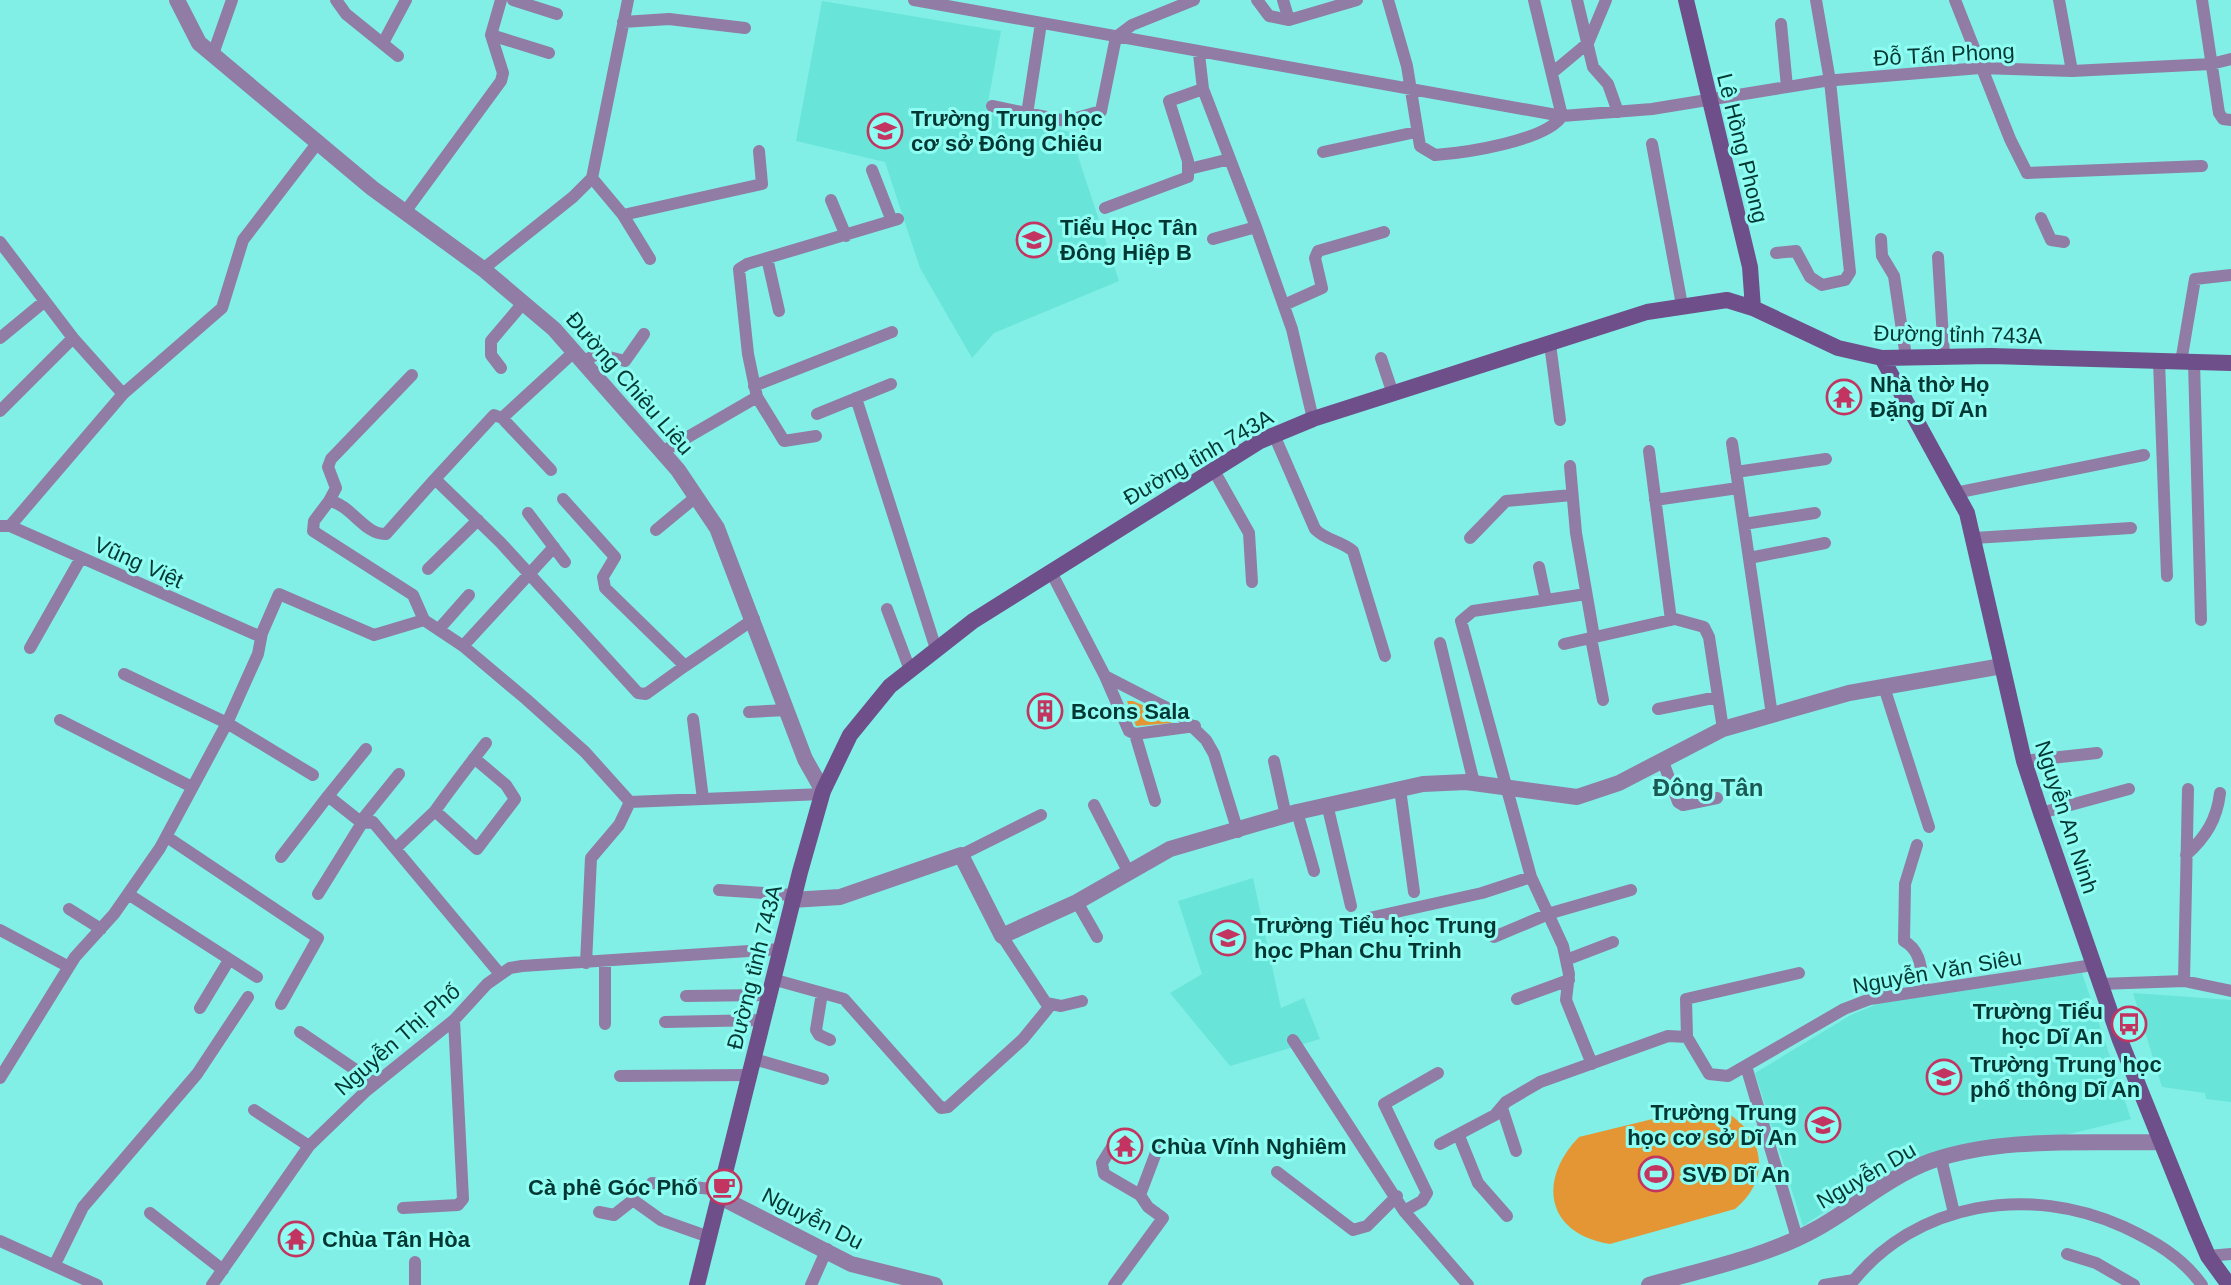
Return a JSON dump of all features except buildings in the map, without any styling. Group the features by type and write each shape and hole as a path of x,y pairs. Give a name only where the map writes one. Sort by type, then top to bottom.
{"main road":[{"name":"Lê Hồng Phong","path":"1686,0 1750,267 1753,308"},
{"name":"Đường tỉnh 743A","path":"697,1285 792,898 822,792 850,735 878,698 936,649 1213,469 1274,435 1313,419 1682,305 1727,300 1753,308 1838,348 1882,358 1944,355 2231,363"},
{"name":"Nguyễn An Ninh","path":"1882,358 1967,513 2024,761 2041,813 2093,965 2161,1142 2208,1256 2229,1285"}],"street":[{"name":"Đường Chiêu Liêu","path":"177,0 199,43 405,212 524,302 580,356 662,452 697,496 717,528 805,759 822,792"},
{"path":"213,54 232,0"},
{"path":"336,0 346,14 398,56"},
{"path":"383,43 406,0"},
{"path":"405,212 501,81 503,73 491,35 501,0"},
{"path":"513,0 557,14"},
{"path":"483,269 573,197 592,178 628,0"},
{"name":"Đỗ Tấn Phong","path":"914,0 1199,54 1410,87 1562,116 1652,109 1830,81 1980,68 2072,71 2211,64 2231,59"},
{"path":"992,106 1066,121 1101,111 1116,37 1132,25 1180,3 1194,0"},
{"path":"1257,0 1269,16 1289,20 1322,5 1357,0"},
{"path":"1283,0 1289,20"},
{"path":"1388,0 1410,87 1420,146 1435,155 1539,134 1550,129 1562,116 1534,0"},
{"path":"1577,0 1593,67 1608,84 1618,112"},
{"path":"1552,73 1588,43 1606,0"},
{"path":"1776,253 1796,251 1810,277 1822,285 1845,280 1850,272 1830,81 1816,0"},
{"path":"1955,0 1980,68 2027,173 2202,166"},
{"path":"2059,0 2072,71"},
{"path":"2202,0 2219,113 2223,119 2231,120"},
{"path":"623,22 669,19 745,28"},
{"path":"1027,114 1041,23"},
{"path":"1781,24 1787,87"},
{"path":"491,35 549,53"},
{"path":"1199,54 1203,89 1284,305 1313,419"},
{"path":"1105,208 1188,177 1189,169 1169,101 1203,89"},
{"path":"1323,152 1416,132"},
{"path":"5,526 123,394 222,308 243,240 319,141"},
{"path":"1652,144 1682,305"},
{"path":"623,215 762,184 759,151"},
{"path":"1189,169 1230,159"},
{"path":"816,436 789,443 784,441 756,391 739,269 895,220 872,170"},
{"path":"592,178 623,215 650,259"},
{"path":"831,200 846,236"},
{"path":"2041,218 2047,224 2051,240 2064,242"},
{"path":"1213,239 1256,227"},
{"path":"1284,305 1322,288 1315,258 1318,251 1384,232"},
{"path":"1881,239 1882,256 1894,276 1906,357"},
{"path":"0,242 73,338 123,394"},
{"path":"1938,257 1944,355"},
{"path":"767,258 779,311"},
{"path":"2201,620 2187,362 2195,279 2231,275"},
{"path":"2,331 45,301"},
{"path":"501,368 491,355 491,341 524,302"},
{"path":"662,452 756,391 892,332"},
{"path":"502,418 580,356 597,354 625,361 644,334"},
{"path":"0,411 73,338"},
{"path":"1550,344 1560,420"},
{"path":"1381,358 1393,394"},
{"path":"2159,361 2167,576"},
{"path":"412,375 331,459 328,467 336,488 314,521 316,536 407,590 417,600 424,620 463,646 585,752 630,802"},
{"path":"817,414 891,384"},
{"path":"856,398 936,649"},
{"path":"329,501 338,503 382,535 390,532 491,416 502,418 551,470"},
{"path":"1274,435 1315,529 1322,536 1343,543 1353,551 1385,656"},
{"path":"1732,443 1772,715"},
{"path":"1649,451 1671,620"},
{"path":"1955,493 2144,455"},
{"path":"1736,472 1826,459"},
{"path":"1570,466 1603,700"},
{"path":"1213,469 1249,533 1252,582"},
{"path":"435,479 478,520 638,693 650,692 754,619"},
{"path":"1655,500 1738,488"},
{"path":"1470,538 1506,501 1572,495"},
{"path":"656,530 697,496"},
{"path":"563,499 615,557 603,577 605,588 685,666"},
{"path":"528,513 565,562"},
{"path":"1744,524 1815,513"},
{"path":"428,569 478,520"},
{"name":"Vũng Việt","path":"5,526 261,637"},
{"path":"1974,538 2131,528"},
{"path":"1749,558 1825,543"},
{"path":"463,646 527,572 554,547"},
{"path":"30,648 81,558"},
{"path":"1539,567 1546,600"},
{"path":"1051,572 1105,676 1129,731 1135,734 1195,726"},
{"path":"0,1078 69,967 128,894 167,837 227,723 258,654 261,637 279,594 374,635 424,620"},
{"path":"1586,594 1473,611 1461,621 1531,877 1551,913 1566,960 1569,980 1566,1000 1592,1064"},
{"path":"439,629 469,595"},
{"path":"887,609 910,670"},
{"path":"1564,644 1671,620 1704,627 1709,637 1723,729"},
{"path":"1440,643 1474,783"},
{"path":"1002,936 1077,902 1170,849 1327,804 1423,784 1474,783 1577,797 1619,783 1723,729 1849,693 2002,666"},
{"path":"124,674 227,723 313,775"},
{"path":"1105,676 1195,726 1214,754 1238,832"},
{"path":"1884,687 1929,827"},
{"path":"1658,709 1718,697"},
{"path":"749,712 787,710"},
{"path":"693,719 703,799"},
{"path":"60,720 192,787"},
{"path":"1135,734 1155,801"},
{"path":"396,848 435,811 486,743"},
{"path":"281,857 366,749"},
{"path":"2024,761 2097,753"},
{"path":"435,811 477,849 514,803 506,785 474,758"},
{"path":"1662,759 1678,802 1690,804 1717,798"},
{"path":"1274,761 1314,871"},
{"path":"318,894 362,822 399,774"},
{"path":"1400,789 1414,892"},
{"path":"2041,813 2129,789"},
{"path":"2184,981 2188,789"},
{"path":"630,802 822,792"},
{"path":"2186,855 2200,843 2217,815 2220,793"},
{"path":"328,796 362,822 373,822 500,974 522,966 780,949"},
{"path":"586,963 591,858 619,825 630,802"},
{"path":"1327,804 1351,906"},
{"path":"1094,805 1129,873"},
{"path":"719,890 792,898 840,897 961,855 1041,815"},
{"path":"167,837 318,938 281,1004"},
{"path":"1917,845 1905,884 1904,941 1913,946 1919,957 1924,989"},
{"path":"961,855 1002,936 1050,1006"},
{"path":"1369,918 1482,893 1531,877"},
{"path":"1494,937 1551,913 1631,890"},
{"path":"128,894 257,977"},
{"path":"1077,902 1097,937"},
{"path":"69,909 101,929"},
{"path":"0,930 69,967"},
{"path":"1566,960 1613,942"},
{"path":"200,1008 229,960"},
{"path":"605,962 605,1024"},
{"name":"Nguyễn Văn Siêu","path":"1687,1037 1709,1074 1728,1076 1844,1009 1870,999 2093,965"},
{"path":"1440,1144 1495,1115 1540,1082 1668,1036 1687,1037 1686,999 1799,973"},
{"name":"Nguyễn Thị Phố","path":"212,1285 309,1146 375,1083 454,1020 500,974"},
{"path":"1517,999 1569,980"},
{"path":"2100,984 2184,981 2231,991"},
{"path":"686,996 770,987 822,993 844,999 941,1108 948,1107 1023,1039 1050,1006 1082,1001"},
{"path":"822,993 816,1030 830,1040"},
{"path":"55,1264 83,1207 197,1074 248,997"},
{"path":"403,1208 448,1207 458,1205 463,1199 454,1020"},
{"path":"665,1022 763,1020"},
{"path":"300,1032 375,1083"},
{"path":"1293,1040 1404,1211 1468,1285"},
{"path":"1746,1066 1797,1238"},
{"path":"620,1076 752,1067 823,1079"},
{"path":"1404,1211 1422,1201 1427,1193 1384,1104 1438,1073"},
{"path":"1502,1108 1516,1151"},
{"path":"254,1110 309,1146"},
{"path":"1459,1136 1478,1183 1507,1216"},
{"path":"1114,1285 1163,1218 1148,1207 1140,1195 1104,1174 1102,1163 1117,1139"},
{"name":"Nguyễn Du","path":"1649,1285 1797,1238 1913,1169 1941,1158 2006,1146 2161,1142"},
{"path":"1140,1195 1157,1150"},
{"path":"1941,1158 1954,1213"},
{"path":"1277,1172 1353,1230 1367,1226 1397,1196"},
{"name":"Nguyễn Du","path":"652,1183 721,1193 851,1264 935,1285"},
{"path":"599,1212 614,1215 633,1200 661,1220 709,1237"},
{"path":"1824,1285 1857,1281 1905,1233 1954,1213 1973,1207 2027,1203 2083,1212 2142,1235 2169,1252 2202,1285"},
{"path":"150,1213 223,1270"},
{"path":"0,1241 55,1264 89,1283"},
{"path":"811,1285 827,1249"},
{"path":"2067,1254 2096,1263 2134,1285"},
{"path":"2208,1256 2231,1254"},
{"path":"415,1262 415,1285"}],"shaded area":[{"path":"822,1 1001,31 986,113 1070,132 1119,281 994,333 972,358 920,268 885,162 796,141"},
{"path":"1127,701 1170,717 1171,723 1136,726"},
{"name":"Trường Tiểu học Trung học Phan Chu Trinh","path":"1253,878 1281,1008 1304,998 1320,1039 1230,1066 1170,993 1202,974 1178,901"},
{"path":"2082,973 2131,1119 2053,1138 1919,1158 1864,1189 1831,1195 1833,1206 1803,1226 1755,1073 1851,1015 1882,1002"},
{"path":"2133,993 2231,1000 2231,1102 2206,1099 2205,1093 2162,1087"},
{"name":"SVĐ Dĩ An","path":"1710,1105 1740,1123 1751,1135 1757,1150 1759,1164 1756,1180 1749,1195 1735,1209 1610,1244 1572,1229 1561,1217 1553,1187 1557,1170 1579,1137"}],"place":[{"name":"Trường Trung học cơ sở Đông Chiêu","path":"885,131"},
{"name":"Tiểu Học Tân Đông Hiệp B","path":"1034,240"},
{"name":"Nhà thờ Họ Đặng Dĩ An","path":"1844,397"},
{"name":"Bcons Sala","path":"1045,711"},
{"name":"Trường Tiểu học Trung học Phan Chu Trinh","path":"1228,938"},
{"name":"Trường Tiểu học Dĩ An","path":"2129,1024"},
{"name":"Trường Trung học phổ thông Dĩ An","path":"1944,1077"},
{"name":"Trường Trung học cơ sở Dĩ An","path":"1823,1125"},
{"name":"Chùa Vĩnh Nghiêm","path":"1125,1146"},
{"name":"SVĐ Dĩ An","path":"1656,1174"},
{"name":"Cà phê Góc Phố","path":"724,1187"},
{"name":"Chùa Tân Hòa","path":"296,1239"}],"district":[{"name":"Đông Tân","path":"1708,788"}]}
